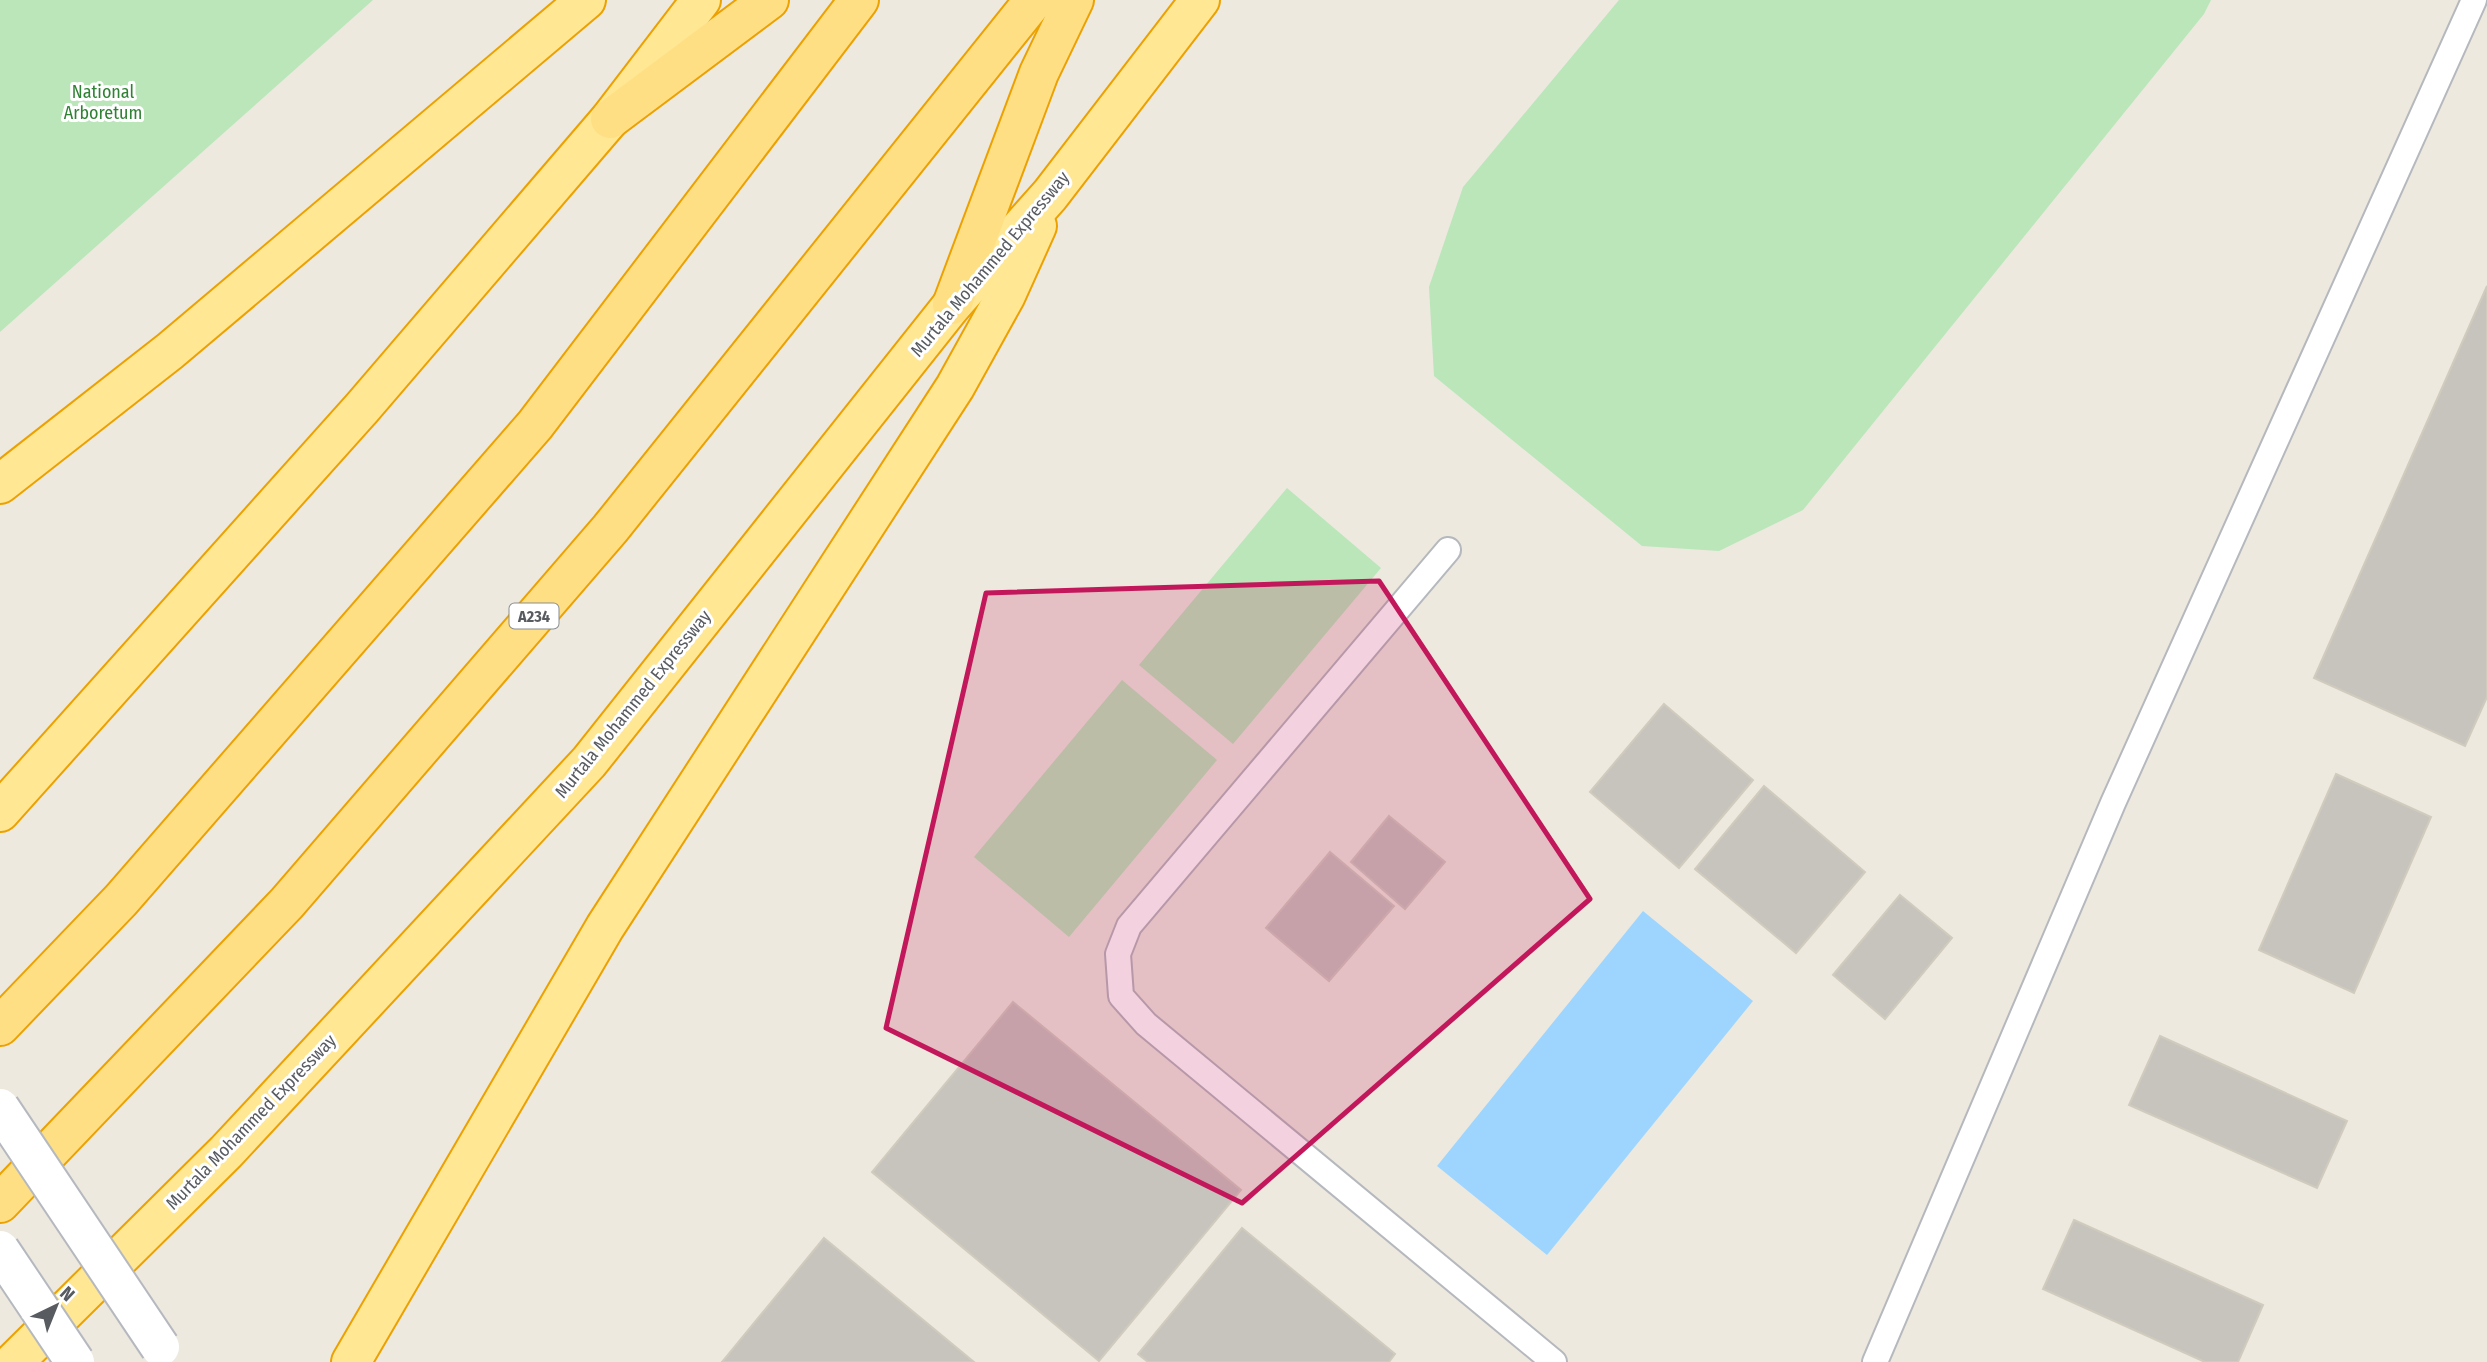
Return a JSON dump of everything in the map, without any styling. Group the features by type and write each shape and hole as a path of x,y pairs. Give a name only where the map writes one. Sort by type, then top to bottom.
{"highway":[{"path":"0,484 170,351 586,0"},
{"path":"0,812 362,408 610,119 701,0"},
{"path":"610,119 769,0"},
{"path":"0,1026 121,900 535,425 859,0"},
{"name":"A234","path":"0,1203 287,903 592,550 1034,0"},
{"path":"952,305 1039,73 1074,0"},
{"name":"Murtala Mohammed Expressway","path":"15,1362 226,1152 589,762 952,305 1051,195 1200,0"},
{"path":"351,1362 605,927 955,387 1006,295 1051,195"}],"main road":[{"path":"0,1108 160,1347"},
{"path":"0,1250 75,1362"}],"lane":[{"path":"1875,1362 2119,790 2474,0"},
{"path":"1448,550 1129,926 1118,954 1121,996 1146,1024 1555,1362"}],"highlighted area":[{"path":"1379,581 1590,899 1242,1203 886,1028 986,593"}],"green space":[{"name":"National Arboretum","path":"0,0 373,0 0,332"},
{"path":"1619,0 2211,0 2204,14 1803,510 1719,551 1642,546 1434,376 1429,287 1463,187"},
{"path":"1287,488 1381,568 1233,744 1139,665"},
{"path":"1122,680 1217,760 1069,937 974,857"}],"water":[{"path":"1643,911 1753,1001 1547,1255 1437,1166"}],"building":[{"path":"2487,286 2487,697 2465,746 2314,678"},
{"path":"1664,704 1753,780 1679,868 1590,792"},
{"path":"2336,774 2431,817 2354,993 2259,950"},
{"path":"1764,786 1865,872 1796,953 1695,869"},
{"path":"1389,816 1445,862 1405,909 1351,862"},
{"path":"1330,852 1394,906 1329,981 1266,928"},
{"path":"1900,895 1952,938 1885,1019 1833,975"},
{"path":"1013,1002 1241,1190 1099,1361 872,1172"},
{"path":"2160,1036 2347,1121 2317,1188 2129,1105"},
{"path":"2074,1220 2263,1305 2238,1362 2205,1362 2043,1289"},
{"path":"1242,1228 1395,1354 1389,1362 1148,1362 1138,1354"},
{"path":"824,1238 974,1362 722,1362"}]}
